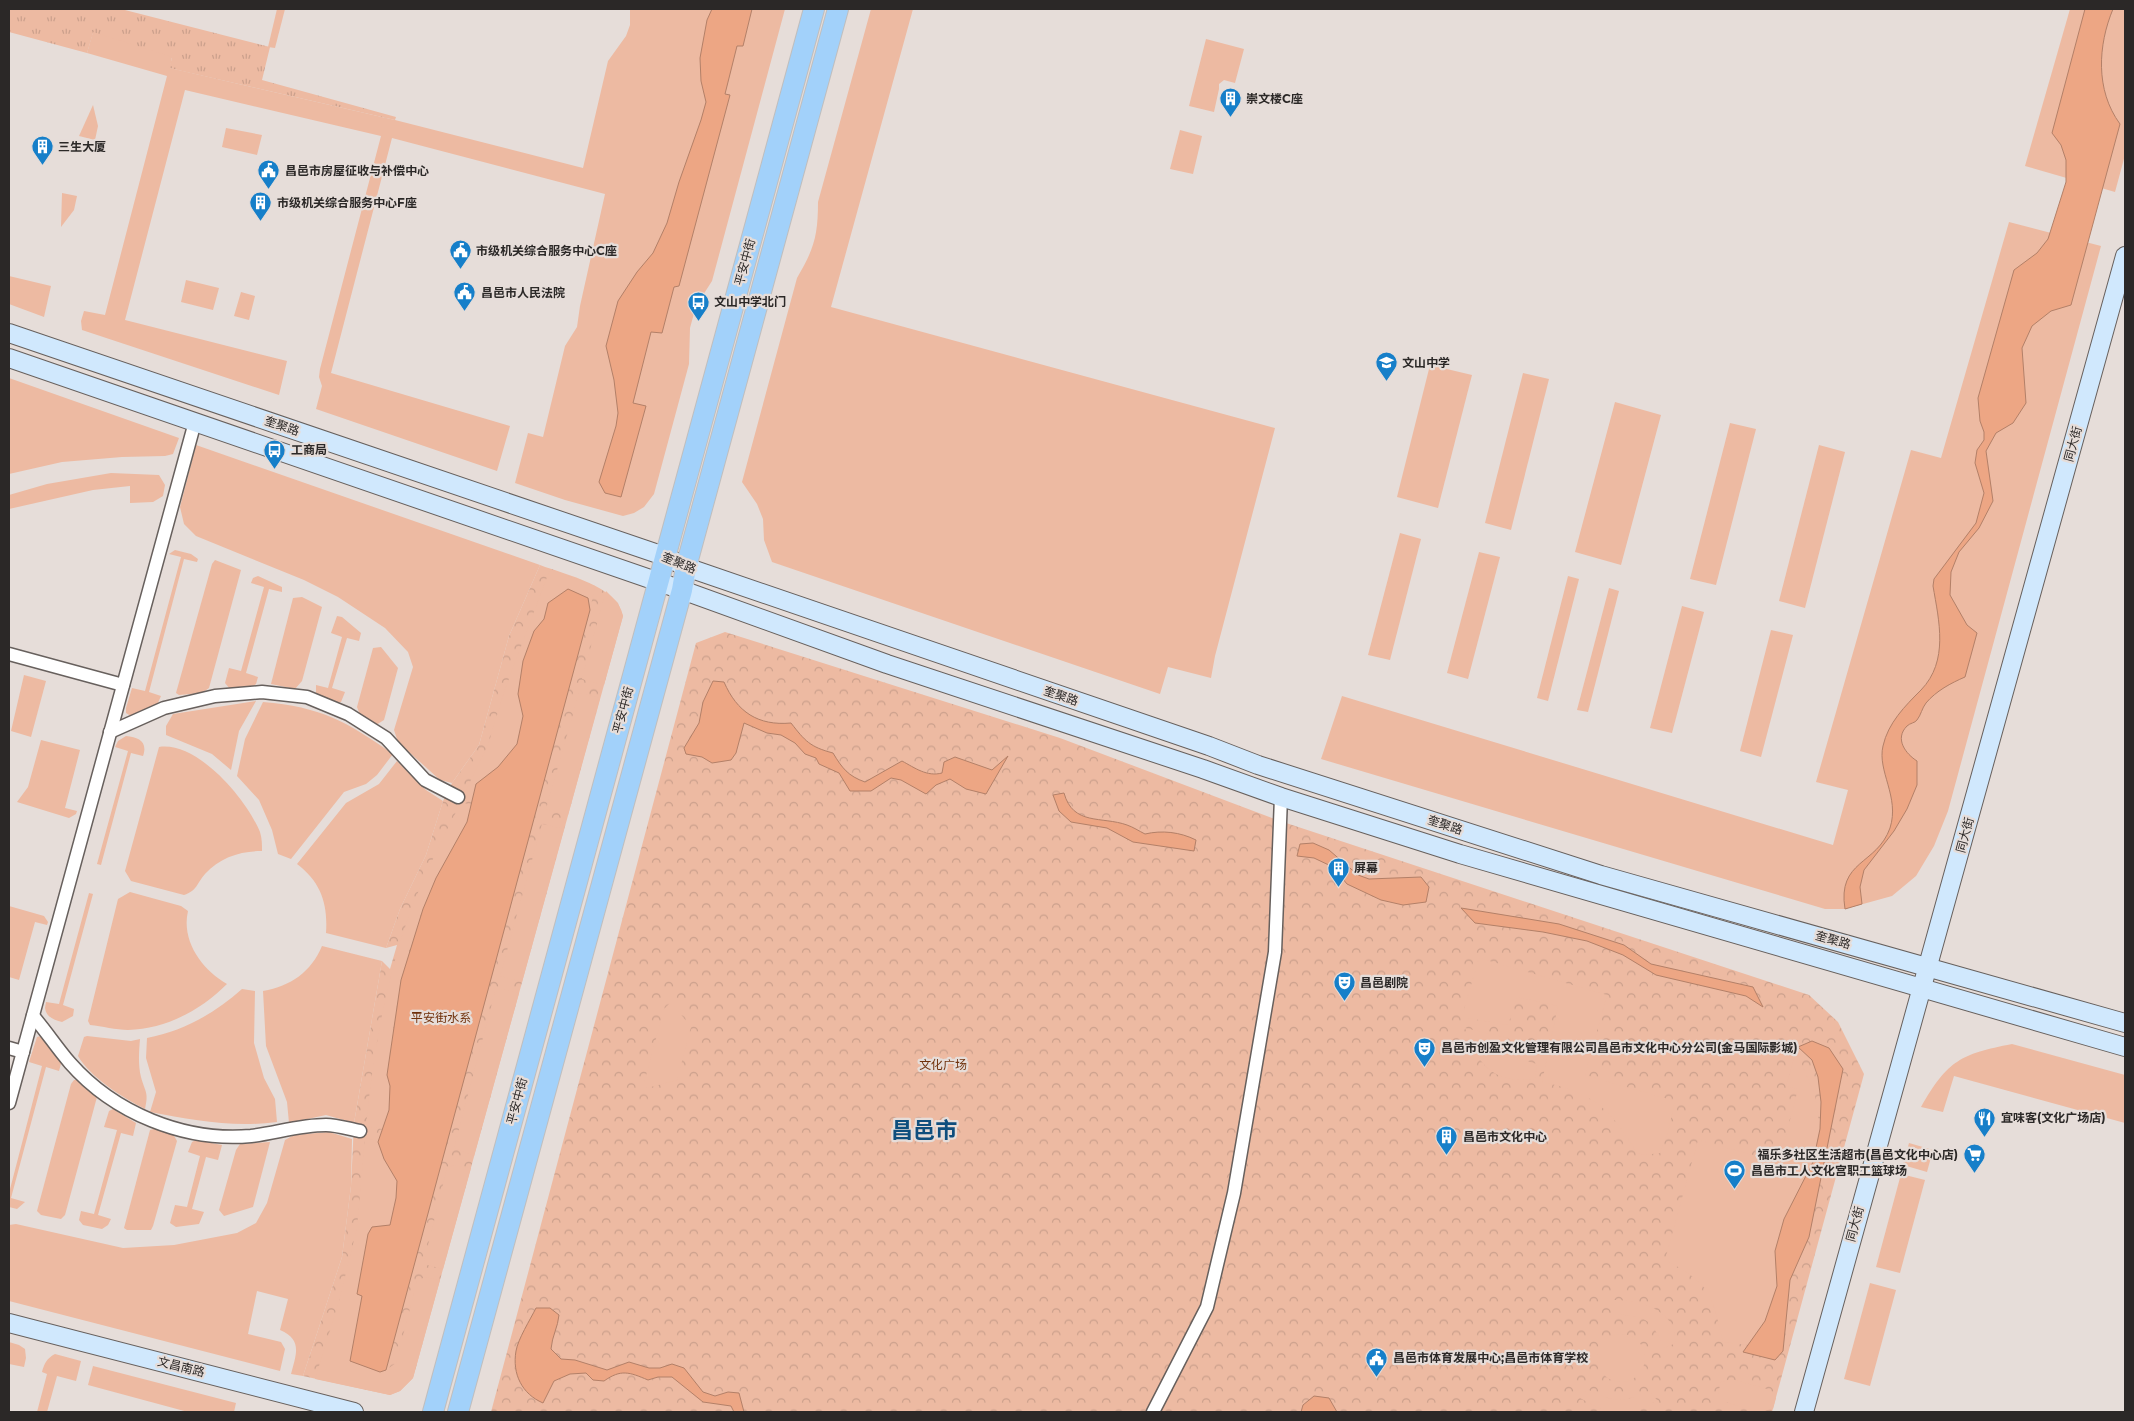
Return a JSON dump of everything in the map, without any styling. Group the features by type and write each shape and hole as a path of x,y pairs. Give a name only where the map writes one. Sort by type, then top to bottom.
{"main road":[{"name":"平安中街","path":"432,1412 814,9"},
{"name":"平安中街","path":"458,1412 838,9"},
{"name":"同大街","path":"1804,1412 2125,256"},
{"name":"奎聚路","path":"9,333 664,556 686,567 1200,743 1258,765 1601,875 2125,1023"},
{"name":"奎聚路","path":"9,358 658,581 887,664 1194,766 1281,797 1460,854 2125,1047"},
{"name":"文昌南路","path":"9,1323 354,1412"}],"street":[{"path":"9,1103 194,422"},
{"path":"9,654 123,685"},
{"path":"110,732 164,708 215,696 262,692 307,697 348,714 386,738 425,780 458,797"},
{"path":"1153,1412 1207,1307 1234,1193 1275,952 1281,797"},
{"path":"32,1016 70,1063 96,1089 123,1107 159,1123 205,1135 250,1136 320,1125 360,1130"},
{"path":"9,1048 23,1052"}],"green space":[{"path":"9,9 121,9 270,47 262,80 396,117 395,120 169,68 172,58 93,33 87,53 9,32"},
{"path":"277,9 285,9 275,48 268,47"},
{"path":"630,9 785,9 712,281 696,306 690,328 689,364 654,494 644,507 634,513 623,516 565,500 515,483 528,433 543,437 565,346 577,327 605,194 392,138 331,373 510,426 497,471 316,409 322,386 319,377 320,369 381,136 185,90 125,320 287,361 279,395 82,330 81,321 84,311 105,315 167,76 87,53 93,32 172,57 170,68 395,120 583,168 608,61 626,36 630,25"},
{"path":"871,9 913,9 831,307 1275,428 1215,656 1211,678 1168,667 1160,694 772,562 764,540 763,519 757,504 742,482 797,278 814,242 818,202"},
{"path":"2070,9 2125,9 2125,155 2115,192 2025,166"},
{"path":"1206,39 1244,49 1235,83 1224,80 1219,84 1214,112 1189,106"},
{"path":"93,105 98,126 95,140 79,136"},
{"path":"226,128 262,135 257,155 222,147"},
{"path":"1180,130 1202,136 1193,174 1170,169"},
{"path":"62,193 77,196 74,210 61,227"},
{"path":"2009,222 2101,246 1948,811 1934,846 1916,876 1892,896 1845,909 1825,909 1321,759 1342,696 1833,845 1848,790 1816,782 1911,450 1941,458"},
{"path":"9,276 51,286 44,317 9,304"},
{"path":"186,280 219,288 213,310 181,302"},
{"path":"241,292 255,296 249,320 234,316"},
{"path":"1430,365 1472,375 1438,508 1397,497"},
{"path":"1523,373 1549,379 1511,530 1485,523"},
{"path":"9,378 179,438 173,454 62,462 9,474"},
{"path":"1615,402 1661,415 1621,565 1575,552"},
{"path":"1730,423 1756,429 1716,585 1690,579"},
{"path":"196,445 540,565 509,636 479,745 452,783 440,780 398,742 394,730 413,667 408,652 385,628 338,597 304,580 196,536 184,524 180,507"},
{"path":"1819,445 1845,452 1805,608 1779,601"},
{"path":"111,473 159,475 165,485 163,496 153,502 130,503 130,486 93,490 9,509 9,495 47,484"},
{"path":"1400,533 1421,539 1390,660 1368,655"},
{"path":"175,550 191,554 198,559 197,562 184,559 149,692 161,696 157,705 131,716 126,713 126,708 132,688 145,691 181,557 169,554"},
{"path":"1479,552 1500,557 1468,679 1447,673"},
{"path":"215,560 241,570 209,688 202,693 179,695 176,693 212,564"},
{"name":"平安街水系","path":"540,565 601,589 612,597 619,606 623,616 413,1378 400,1391 390,1395 303,1376 342,1257 351,1186 354,1123 382,961 390,969 397,945 386,948 400,909 426,855 443,801 452,783 479,745 509,636"},
{"path":"550,569 595,586 590,610 588,598 548,603 544,619 534,631 518,694 523,716 517,744 498,767 476,784 475,791 466,790 488,745 504,692"},
{"path":"258,576 282,587 282,592 269,589 246,673 258,677 256,684 252,687 230,689 225,683 229,668 241,671 264,587 251,583 253,578"},
{"path":"1568,576 1579,579 1548,701 1537,698"},
{"path":"1609,588 1619,591 1588,712 1577,710"},
{"path":"606,591 618,603 623,616 604,685 582,679"},
{"path":"302,597 322,607 302,681 295,689 271,684 293,598"},
{"path":"1682,606 1704,612 1672,733 1650,728"},
{"path":"337,616 342,617 361,633 359,641 347,638 332,688 345,692 341,702 336,702 316,694 316,685 328,688 342,637 331,633"},
{"path":"1771,630 1793,635 1761,757 1740,751"},
{"name":"文化广场","path":"725,632 1060,738 1280,821 1809,995 1838,1022 1864,1074 1772,1412 491,1412 696,643"},
{"path":"381,647 398,668 384,720 376,725 360,715 357,707 373,648"},
{"path":"24,675 46,681 31,737 11,731"},
{"path":"579,693 600,698 568,815 546,809"},
{"path":"256,701 239,731 231,770 212,754 166,735 166,726 173,714"},
{"path":"263,702 283,704 317,712 347,724 393,754 377,775 366,784 344,792 291,859 278,854 272,830 259,800 237,776 245,739"},
{"path":"126,736 141,741 144,751 143,756 131,753 101,865 97,864 128,751 115,747 118,741"},
{"path":"41,740 80,750 65,808 77,811 76,814 69,818 17,802 28,787"},
{"path":"159,747 174,748 189,753 219,775 244,804 254,819 261,837 262,851 246,852 224,859 205,874 192,891 184,895 131,881 125,871"},
{"path":"397,761 426,790 443,801 426,855 400,909 386,948 326,933 326,913 321,894 312,878 297,864 346,803 379,784"},
{"path":"461,802 471,805 467,818 456,844 423,908 409,949 396,1011 387,1075 389,1102 386,1116 382,1129 366,1126 372,1071 394,962 416,896"},
{"path":"542,824 564,829 522,982 500,976"},
{"path":"130,892 181,906 188,911 188,933 195,954 209,971 227,984 194,1010 156,1026 128,1030 90,1025 88,1021 118,899"},
{"path":"89,893 93,894 63,1005 74,1009 73,1016 62,1022 53,1019 47,1014 46,1002 59,1004"},
{"path":"9,906 44,916 48,922 47,925 35,922 19,980 9,977"},
{"path":"322,946 382,961 354,1123 326,1115 289,1123 287,1102 266,1046 263,991 282,986 299,976 312,963"},
{"path":"1479,958 1607,995 1585,1075 1675,1101 1668,1132 1660,1153 1644,1155 1637,1153 1618,1124 1599,1105 1575,1091 1542,1082 1558,1006 1517,997 1508,1025 1467,1018 1464,1009"},
{"path":"242,989 255,991 254,1043 264,1078 275,1099 277,1122 229,1124 150,1112 156,1092 146,1058 147,1038 173,1031 198,1020"},
{"path":"503,989 519,993 474,1156 454,1148 495,992"},
{"path":"671,1002 691,1027 677,1080 647,1088 644,1083 664,1009"},
{"path":"1465,1028 1508,1038 1506,1055 1537,1064 1535,1079 1510,1079 1491,1071 1475,1052"},
{"path":"37,1037 44,1037 62,1060 59,1071 46,1067 11,1198 25,1202 17,1209 9,1207 9,1193 42,1066 29,1062"},
{"path":"84,1037 131,1041 140,1039 139,1068 147,1095 145,1109 108,1086 83,1064 78,1056"},
{"path":"2012,1044 2125,1075 2125,1123 1954,1076 1943,1112 1921,1107 1939,1079 1958,1062 1980,1051"},
{"path":"1796,1051 1815,1095 1820,1129 1813,1162 1784,1219 1775,1251 1777,1286 1765,1320 1748,1345 1723,1342 1717,1317 1708,1293 1689,1274 1665,1260 1698,1140 1779,1162 1798,1089 1786,1086"},
{"path":"74,1080 79,1080 97,1097 65,1215 61,1219 41,1215 37,1211 71,1084"},
{"path":"113,1109 136,1123 133,1136 121,1133 98,1215 111,1219 108,1225 102,1229 83,1225 79,1220 81,1211 94,1214 117,1130 104,1127 109,1111"},
{"path":"154,1129 173,1134 177,1141 151,1230 127,1230 124,1228 150,1130"},
{"path":"329,1132 352,1139 351,1186 342,1257 303,1376 291,1374 296,1354 295,1343 292,1338 280,1330 288,1299 257,1291 248,1334 281,1342 285,1349 280,1371 9,1301 9,1225 16,1224 123,1248 174,1245 237,1233 256,1223 267,1203 285,1140 294,1135"},
{"path":"365,1137 378,1142 384,1159 397,1181 396,1198 390,1225 372,1227 368,1234 357,1294 362,1296 350,1361 386,1370 396,1363 417,1281 425,1277 440,1280 413,1378 400,1391 390,1395 315,1379 339,1301 357,1228"},
{"path":"196,1140 222,1145 218,1160 206,1157 192,1209 204,1212 199,1224 176,1227 170,1223 175,1205 187,1207 200,1156 188,1152 192,1142"},
{"path":"270,1142 253,1207 224,1216 219,1210 236,1150 240,1144"},
{"path":"1909,1143 1933,1150 1927,1172 1903,1165"},
{"path":"454,1165 471,1168 443,1269 427,1265 424,1262 447,1168"},
{"path":"1901,1174 1925,1180 1900,1273 1876,1267"},
{"path":"1870,1283 1896,1290 1870,1386 1844,1379"},
{"path":"1613,1300 1637,1302 1659,1311 1671,1323 1676,1343 1664,1348 1655,1330 1646,1320 1633,1316 1613,1314"},
{"path":"1621,1334 1630,1336 1638,1341 1643,1349 1645,1358 1643,1367 1638,1375 1630,1380 1621,1382 1612,1380 1604,1375 1599,1367 1597,1358 1599,1349 1604,1341 1612,1336"},
{"path":"9,1342 25,1349 24,1367 9,1364"},
{"path":"55,1354 81,1361 76,1381 57,1376 47,1412 37,1412 47,1374 42,1372 48,1359"},
{"path":"93,1366 236,1403 234,1412 188,1412 88,1385"},
{"path":"1731,1379 1767,1389 1776,1398 1773,1409 1758,1412 1725,1402 1718,1393 1721,1382"},
{"path":"1587,1389 1604,1397 1618,1400 1632,1398 1649,1391 1657,1400 1637,1411 1618,1413 1600,1408 1580,1398"}],"shaded area":[{"path":"712,9 752,9 743,46 737,46 725,94 730,95 679,286 674,287 662,333 651,332 633,403 646,406 621,497 605,493 599,482 616,426 618,413 614,380 606,346 618,301 637,272 653,253 667,223 701,120 706,102 701,81 700,58 707,20"},
{"path":"2085,9 2113,9 2104,37 2102,67 2106,97 2120,124 2071,305 2051,311 2032,326 2022,348 2026,403 2013,423 1996,433 1986,451 1993,501 1979,528 1959,552 1951,572 1950,595 1967,625 1977,633 1965,677 1934,695 1925,705 1917,720 1908,725 1903,731 1903,746 1917,761 1917,785 1907,809 1894,831 1864,870 1860,887 1862,904 1845,909 1844,893 1852,872 1884,840 1890,828 1892,817 1891,795 1882,755 1885,738 1893,722 1930,679 1936,666 1940,640 1933,586 1934,579 1976,523 1984,493 1975,463 1977,450 1984,440 1978,398 2014,270 2037,253 2048,239 2066,182 2066,160 2061,145 2052,133"},
{"path":"568,589 588,598 590,610 386,1370 380,1372 350,1361 362,1296 357,1294 368,1234 372,1227 390,1225 396,1198 397,1181 384,1159 378,1142 389,1110 390,1086 387,1075 401,980 423,909 436,878 467,822 476,784 498,767 517,744 523,716 518,694 523,661 534,631 544,619 548,603"},
{"path":"713,681 724,682 735,701 750,715 768,722 791,723 809,742 833,753 846,771 865,782 902,761 921,771 937,774 942,773 944,762 955,757 992,770 1008,756 986,794 966,789 950,779 936,785 926,794 901,780 891,778 871,791 850,791 839,773 819,764 816,758 805,754 795,743 781,735 767,733 744,723 736,753 731,760 712,763 702,757 686,754 684,748 699,723 703,702"},
{"path":"1064,793 1074,811 1081,815 1117,822 1145,834 1164,832 1184,835 1196,840 1194,851 1133,842 1107,828 1071,822 1059,811 1053,795"},
{"path":"1313,843 1329,850 1358,875 1369,879 1421,877 1429,887 1426,902 1403,905 1381,900 1347,884 1333,867 1314,858 1297,856 1300,844"},
{"path":"1461,908 1559,924 1624,945 1651,964 1753,987 1763,1007 1746,996 1656,975 1623,955 1587,941 1543,932 1475,923"},
{"path":"1812,1041 1829,1048 1843,1069 1809,1237 1790,1280 1783,1351 1775,1360 1743,1352 1765,1321 1777,1286 1775,1251 1784,1219 1813,1162 1820,1129 1821,1102 1818,1077 1812,1060 1798,1047"},
{"path":"536,1308 550,1308 559,1315 551,1349 561,1359 575,1360 607,1370 629,1362 649,1368 660,1368 672,1364 684,1368 703,1392 715,1396 728,1392 739,1393 744,1412 734,1412 731,1406 703,1402 672,1377 658,1377 648,1380 625,1373 620,1373 604,1381 593,1380 586,1373 570,1374 554,1381 543,1403 524,1389 517,1375 515,1359 517,1346"},
{"path":"1314,1396 1329,1398 1337,1412 1301,1412 1303,1405"}],"place":[{"name":"崇文楼C座","path":"1230,118"},
{"name":"三生大厦","path":"42,166"},
{"name":"昌邑市房屋征收与补偿中心","path":"269,190"},
{"name":"市级机关综合服务中心F座","path":"261,222"},
{"name":"市级机关综合服务中心C座","path":"460,270"},
{"name":"昌邑市人民法院","path":"465,312"},
{"name":"文山中学北门","path":"698,321"},
{"name":"文山中学","path":"1386,382"},
{"name":"工商局","path":"275,469"},
{"name":"屏幕","path":"1338,887"},
{"name":"昌邑剧院","path":"1344,1002"},
{"name":"昌邑市创盈文化管理有限公司昌邑市文化中心分公司(金马国际影城)","path":"1425,1067"},
{"name":"宜味客(文化广场店)","path":"1985,1137"},
{"name":"昌邑市文化中心","path":"1447,1156"},
{"name":"福乐多社区生活超市(昌邑文化中心店)","path":"1974,1174"},
{"name":"昌邑市工人文化宫职工篮球场","path":"1735,1190"},
{"name":"昌邑市体育发展中心;昌邑市体育学校","path":"1377,1377"}],"district":[{"name":"昌邑市","path":"924,1130"}]}
